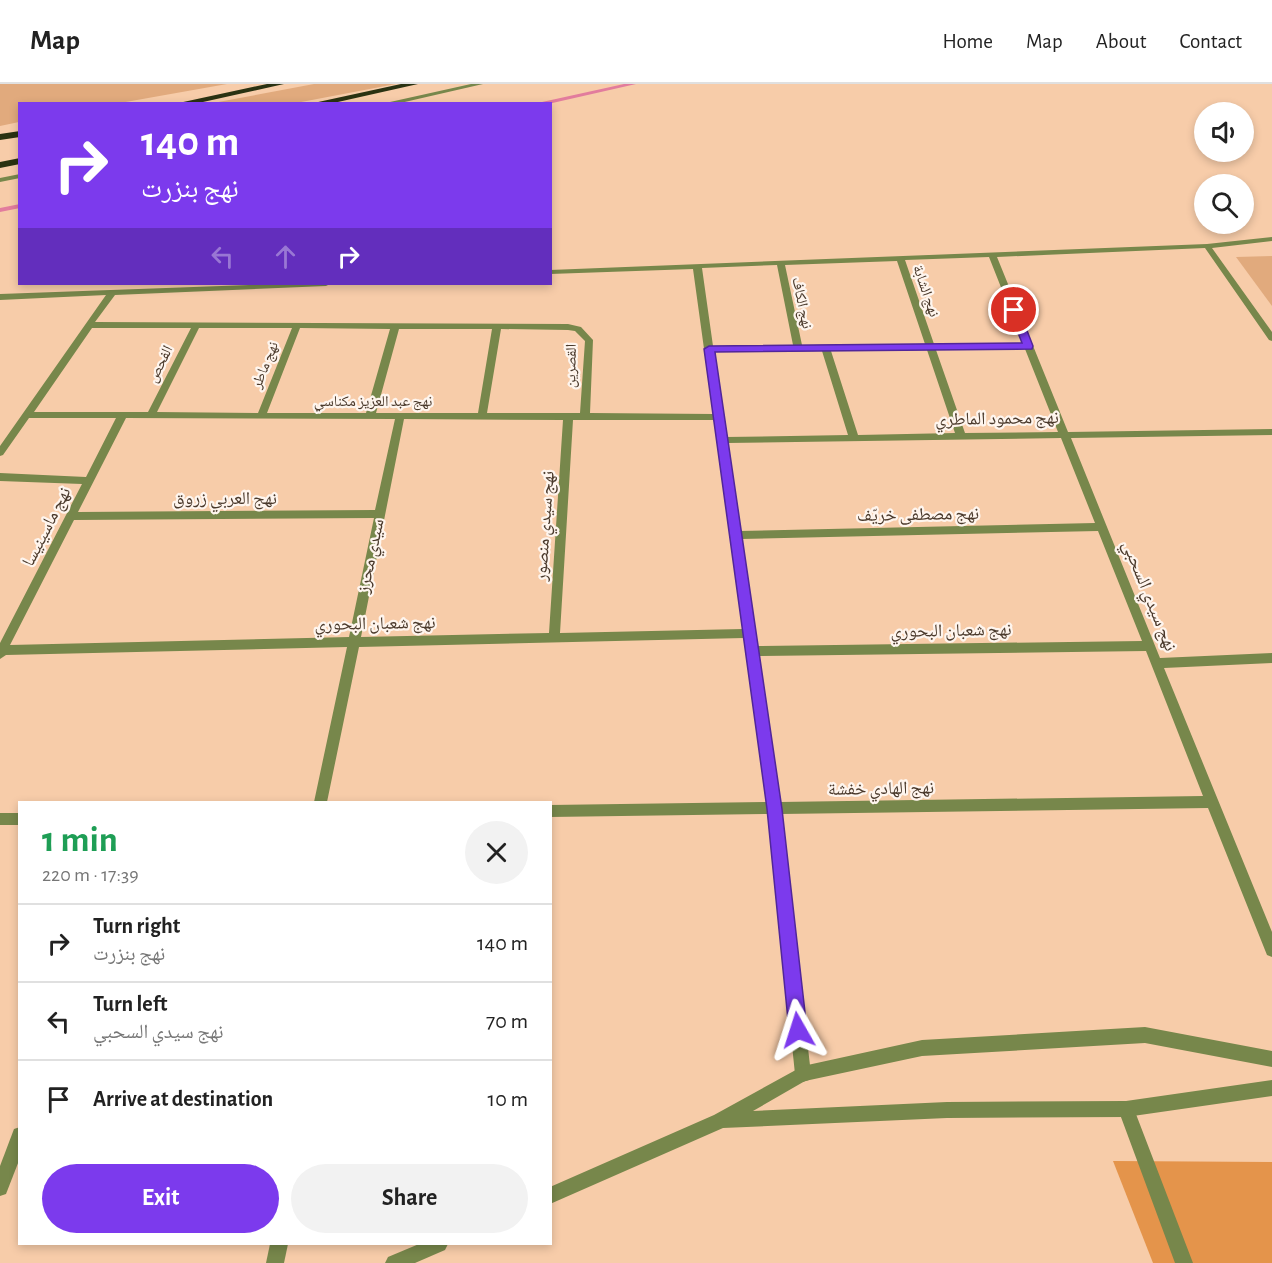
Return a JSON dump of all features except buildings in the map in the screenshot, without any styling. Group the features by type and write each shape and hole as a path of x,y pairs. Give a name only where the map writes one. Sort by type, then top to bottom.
{"highway":[{"path":"188,102 280,84"},
{"path":"323,102 414,84"},
{"path":"0,137 18,134"},
{"path":"0,165 18,161"}],"street":[{"path":"394,102 480,84"},
{"path":"0,180 18,176"},
{"path":"552,272 1207,246 1272,238"},
{"path":"1207,246 1272,338"},
{"name":"نهج سيدي السحبي","path":"992,255 1272,950"},
{"name":"نهج الشابة","path":"900,258 932,347 960,436"},
{"name":"نهج الكاف","path":"780,262 798,348"},
{"path":"697,265 774,809 803,1074"},
{"path":"0,297 304,285"},
{"path":"0,453 111,294"},
{"path":"90,325 497,327 482,416"},
{"name":"الفحص","path":"151,415 196,326"},
{"name":"نهج ماطر","path":"261,416 297,326"},
{"path":"370,416 395,327"},
{"name":"القصرين","path":"497,327 568,327 578,329 589,340 585,417"},
{"path":"709,349 1028,346"},
{"path":"826,348 854,438"},
{"name":"نهج عبد العزيز مكناسي","path":"27,415 719,417"},
{"name":"نهج ماسينيسا","path":"1,652 123,415"},
{"name":"سيدي محرز","path":"321,801 400,416"},
{"name":"نهج سيدي منصور","path":"554,638 568,417"},
{"name":"نهج محمود الماطري","path":"722,440 1272,432"},
{"path":"0,477 89,481"},
{"name":"نهج العربي زروق","path":"71,516 380,514"},
{"name":"نهج مصطفى خريّف","path":"735,535 1102,528"},
{"name":"نهج شعبان البحوري","path":"1,652 750,633"},
{"name":"نهج شعبان البحوري","path":"752,651 1149,646"},
{"path":"1156,663 1272,658"},
{"name":"نهج الهادي خفشة","path":"552,811 1212,802"},
{"path":"0,819 18,819"},
{"path":"552,1195 720,1121 803,1074 922,1048 1145,1035 1272,1059"},
{"path":"720,1121 947,1110 1126,1109 1272,1088"},
{"path":"1126,1109 1184,1263"},
{"path":"0,1188 18,1140"},
{"path":"276,1263 279,1245"},
{"path":"394,1263 437,1245"}],"shaded area":[{"path":"0,84 227,84 126,102 18,102 18,122 0,126"},
{"path":"314,84 396,84 301,102 218,102"},
{"path":"1272,256 1272,306 1236,257"},
{"path":"1113,1161 1272,1162 1272,1263 1153,1263"}],"waterway":[{"path":"546,102 633,84"},
{"path":"0,210 18,206"}],"route":[{"path":"798,1030 774,809 709,349 1028,346 1014,310"}]}
